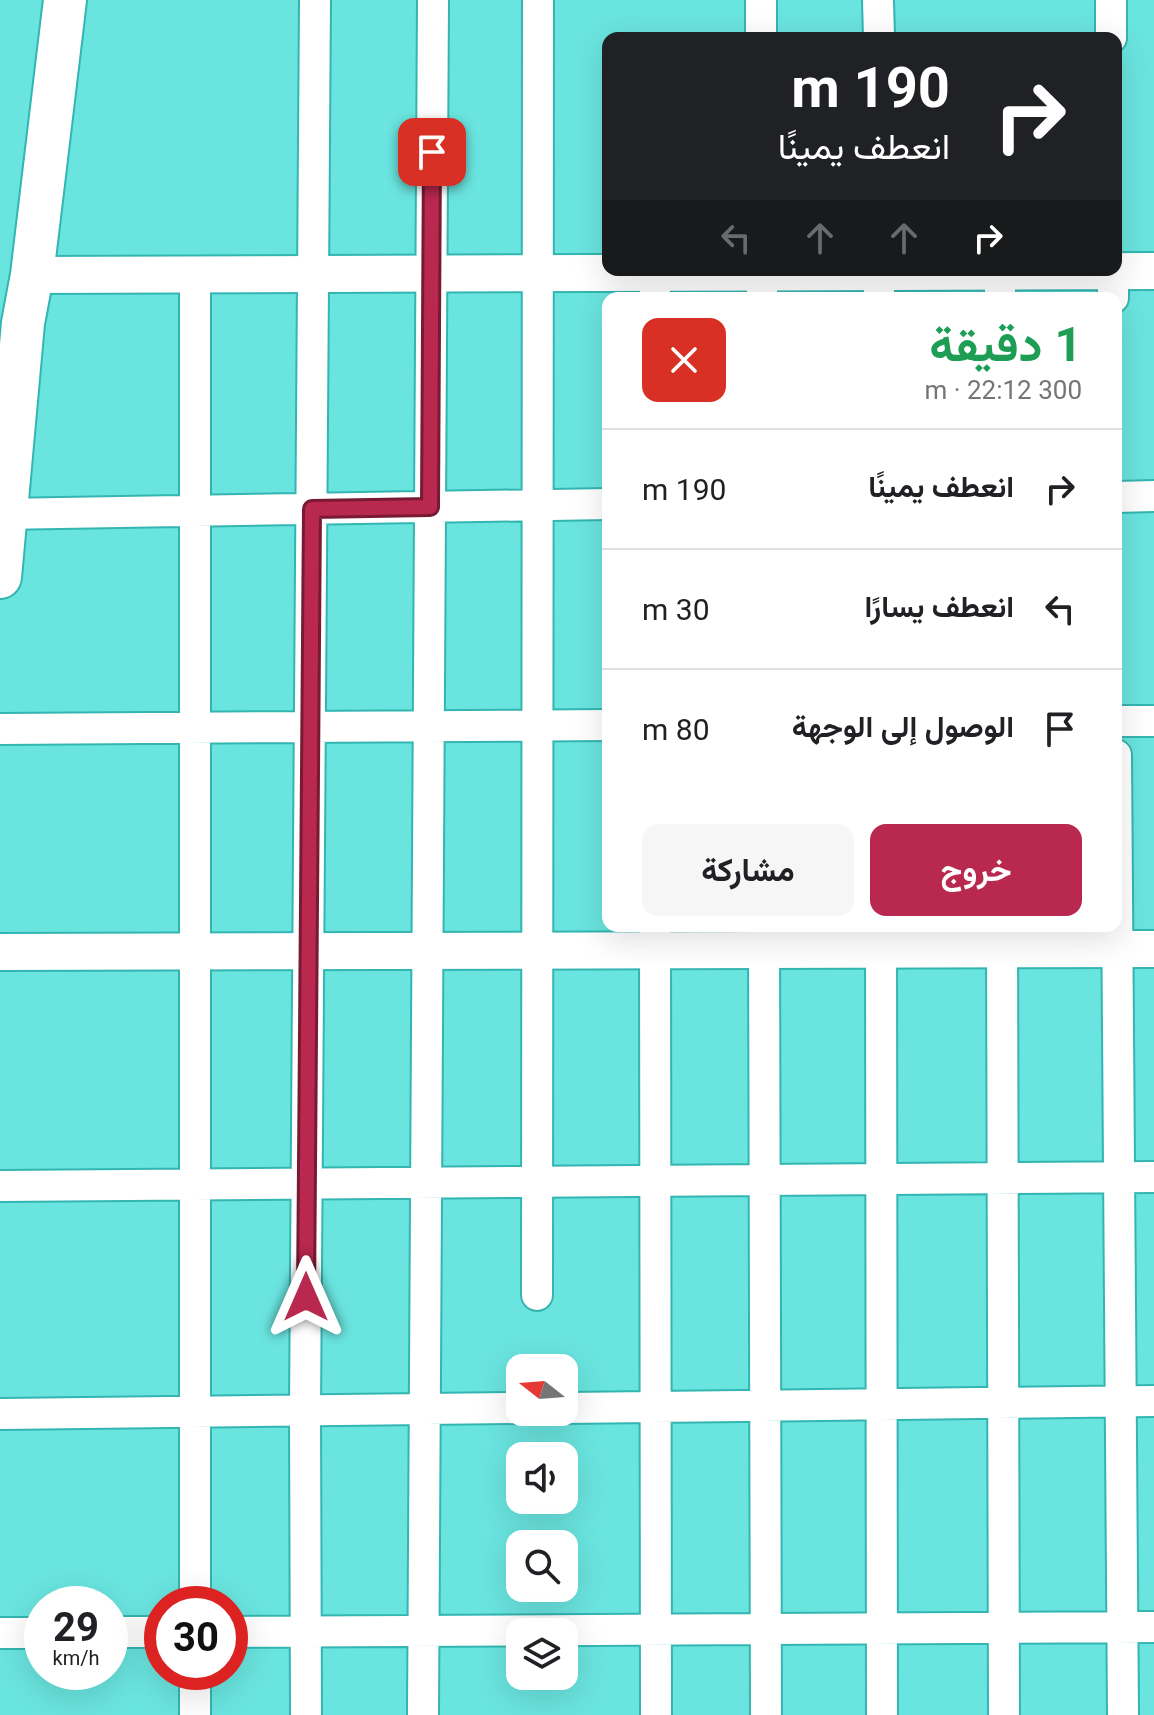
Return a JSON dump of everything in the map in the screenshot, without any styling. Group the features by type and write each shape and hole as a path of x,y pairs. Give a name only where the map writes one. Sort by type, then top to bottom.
{"main road":[{"path":"0,577 11,323 32,275 65,0"}],"street":[{"path":"306,1715 305,1411 315,0"},
{"path":"423,1715 433,0"},
{"path":"537,1295 538,0"},
{"path":"761,0 761,32"},
{"path":"878,0 879,32"},
{"path":"1111,0 1111,32"},
{"path":"32,275 538,273 655,286 762,280 879,280 1000,285 1113,280 1154,271"},
{"path":"195,274 195,1586"},
{"path":"1122,497 1154,496"},
{"path":"3,514 602,504"},
{"path":"1122,721 1154,721"},
{"path":"0,729 602,725"},
{"path":"1117,932 1123,1715"},
{"path":"655,938 656,1715"},
{"path":"0,952 537,951 655,938 1002,938 1117,949 1154,949"},
{"path":"764,938 766,1715"},
{"path":"881,938 882,1715"},
{"path":"1002,938 1004,1715"},
{"path":"0,1186 1154,1177"},
{"path":"578,1408 1154,1401"},
{"path":"0,1414 506,1408"},
{"path":"248,1632 1154,1627"},
{"path":"0,1633 24,1633"},
{"path":"195,1690 195,1715"}],"route":[{"path":"306,1297 312,509 430,507 432,152"}]}
